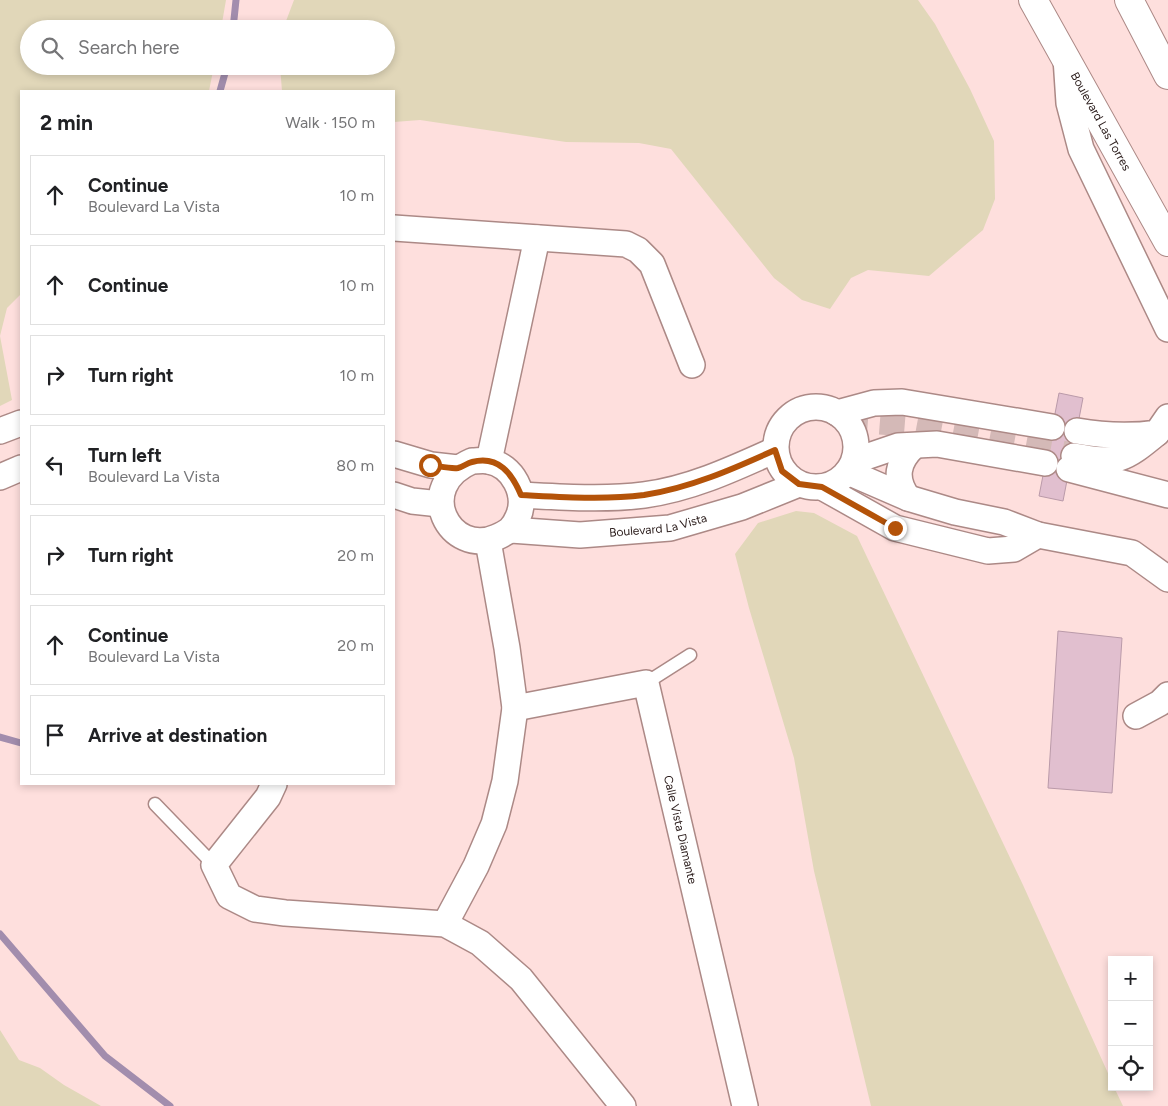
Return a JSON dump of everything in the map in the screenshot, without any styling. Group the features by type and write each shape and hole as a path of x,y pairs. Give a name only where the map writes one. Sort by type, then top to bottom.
{"main road":[{"name":"Boulevard Las Torres","path":"1033,0 1168,242"},
{"path":"1129,0 1168,75"}],"street":[{"path":"1066,58 1069,103 1081,148 1168,329"},
{"path":"395,228 626,244 638,250 652,264 692,365"},
{"path":"489,461 537,238"},
{"path":"837,413 874,403 902,402 1052,428"},
{"path":"851,466 856,443 850,426 837,413 820,407 802,409 788,418 778,433 775,450 782,471 895,528 988,551 1014,549 1038,535"},
{"path":"0,431 20,423"},
{"path":"1076,431 1105,436 1130,437 1163,425"},
{"path":"1163,425 1130,455 1103,462 1070,462 1168,495"},
{"path":"811,486 837,482 851,466 898,446 954,446 1045,463"},
{"path":"908,498 901,489 898,477 899,465 905,454 914,446"},
{"path":"521,495 588,498 645,495 715,477 775,450"},
{"path":"395,454 430,465 458,468"},
{"path":"472,461 489,461 502,466 513,476 521,495 519,515 511,530 488,541 465,538 447,523 440,504 444,484 458,468 472,461"},
{"path":"851,466 908,498 955,512 1004,522 1038,535 1132,553 1163,570"},
{"path":"0,477 20,468"},
{"name":"Boulevard La Vista","path":"511,530 580,535 670,528 811,486"},
{"path":"395,495 412,501 440,504"},
{"path":"444,924 476,866 494,824 505,781 515,708 507,648 488,541"},
{"path":"515,708 646,684"},
{"name":"Calle Vista Diamante","path":"646,684 745,1106"},
{"path":"1136,716 1160,703 1168,695"},
{"path":"274,785 268,797 214,865 229,896 255,908 285,913 444,924 480,944 520,978 622,1106"}],"lane":[{"path":"646,684 690,655"},
{"path":"155,804 214,865"}],"shaded area":[{"path":"0,0 226,0 223,20 20,20 20,75 212,75 209,90 20,90 20,295 7,308 0,336"},
{"path":"294,0 918,0 935,24 970,89 994,141 995,199 983,230 929,276 868,270 851,278 830,309 802,300 774,278 671,149 639,143 566,142 420,120 395,122 395,90 282,90 281,75 395,75 395,20 286,20"},
{"path":"0,336 12,400 0,406"},
{"path":"796,511 814,513 857,536 1023,885 1108,1073 1108,1091 1116,1091 1123,1106 871,1106 814,871 794,758 749,608 735,554 758,523"},
{"path":"0,1030 19,1060 40,1068 64,1085 101,1106 0,1106"}],"building":[{"path":"1059,393 1083,398 1063,501 1039,496"},
{"path":"1058,631 1122,638 1112,793 1048,788"}],"waterway":[{"path":"234,20 236,0"},
{"path":"220,90 224,75"},
{"path":"0,737 20,743"},
{"path":"0,934 105,1056 170,1106"}],"tunnel":[{"path":"843,419 906,424 1072,455"}],"route":[{"path":"430,465 458,468 472,461 489,461 502,466 513,476 521,495 588,498 645,495 715,477 775,450 782,471 799,484 822,487 895,528"}]}
